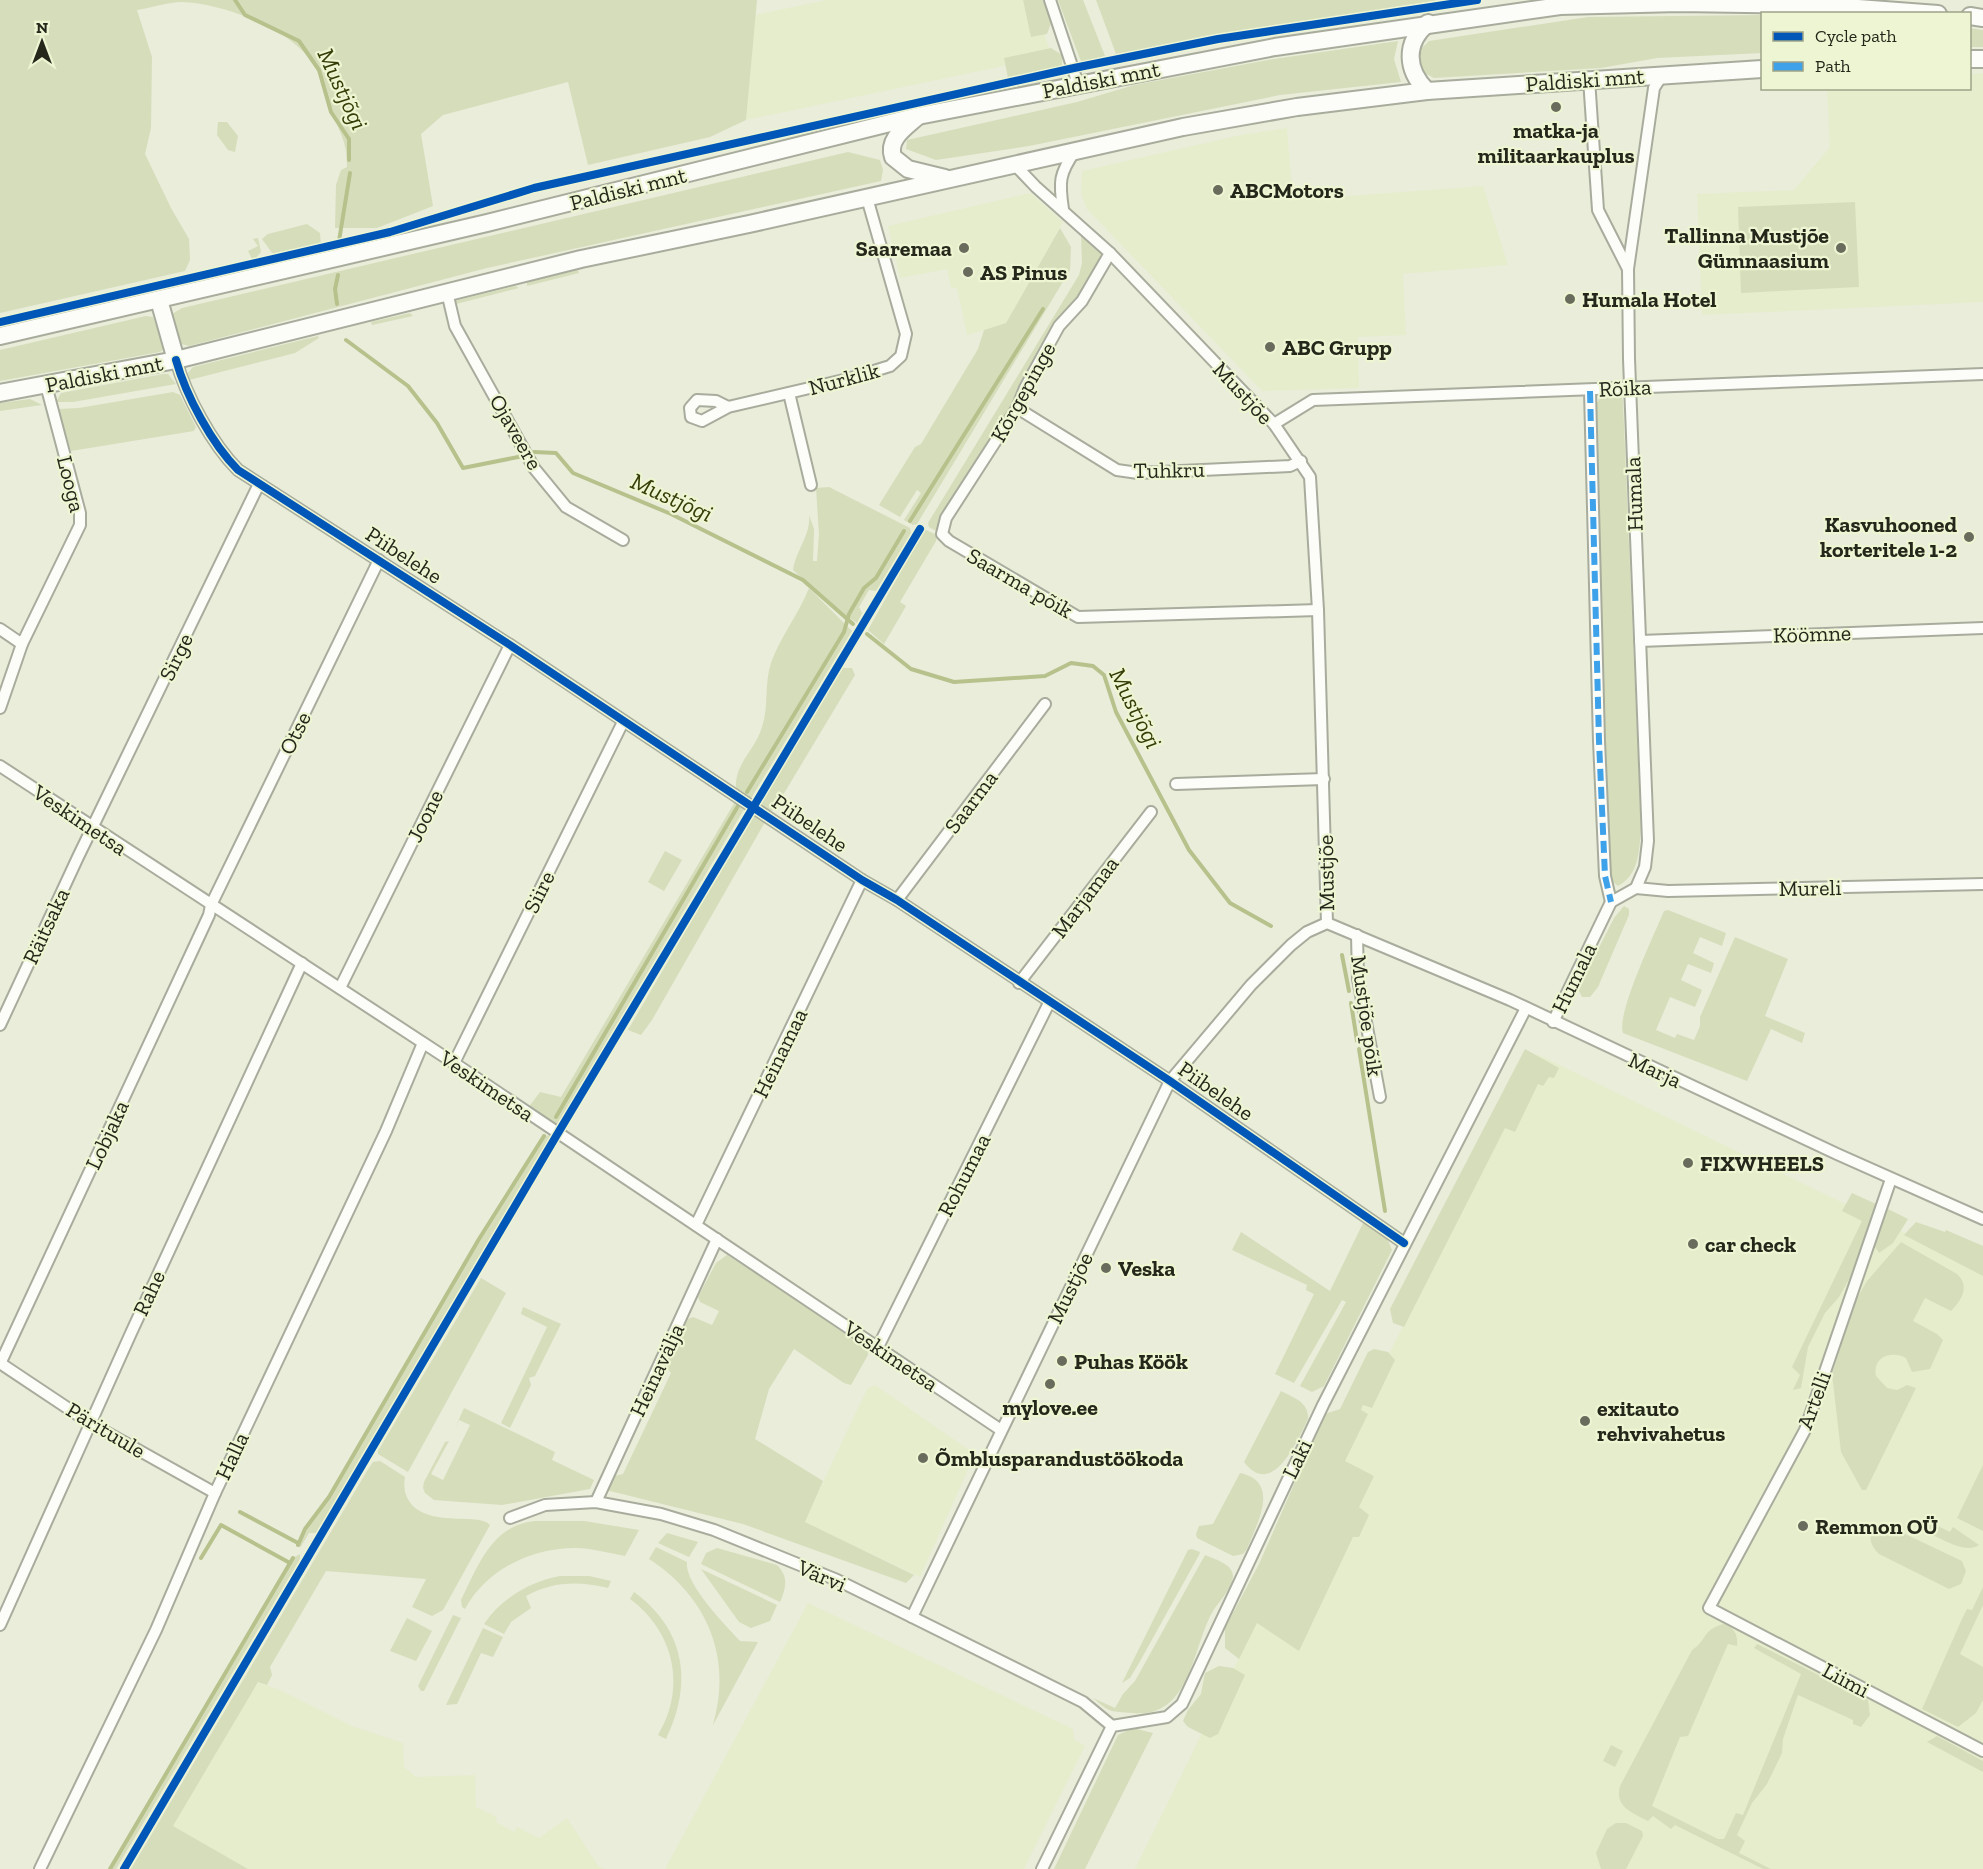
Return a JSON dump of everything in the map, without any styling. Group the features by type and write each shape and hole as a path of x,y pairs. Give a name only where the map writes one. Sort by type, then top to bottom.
{"main road":[{"name":"Paldiski mnt","path":"0,336 523,214 918,116 1275,47 1428,23 1560,6 1678,3 1892,12"},
{"path":"1427,91 1412,71 1410,58 1415,38 1428,23"},
{"name":"Paldiski mnt","path":"0,393 176,360 581,259 1183,127 1297,106 1427,91 1761,69"},
{"path":"918,116 894,138 891,145 893,158 908,170 950,179"},
{"path":"159,300 176,360"}],"street":[{"path":"1050,0 1078,84"},
{"name":"Humala","path":"1636,888 1645,867 1648,842 1630,388 1628,269 1654,88 1663,74"},
{"path":"1589,79 1598,210 1628,269"},
{"path":"1063,209 1060,182 1064,167 1076,151"},
{"name":"Mustjõe","path":"912,1617 1170,1081 1267,969 1307,932 1327,922 1318,610 1310,477 1274,424 1110,253 1036,187 1016,165"},
{"name":"Nurklik","path":"728,406 789,393 890,366 901,356 906,334 867,198"},
{"name":"Kõrgepinge","path":"942,534 946,518 1017,408 1025,388 1059,326 1082,301 1110,253"},
{"name":"Ojaveere","path":"447,292 455,326 534,468 566,507 623,540"},
{"name":"Piibelehe","path":"176,360 184,385 222,454 237,470 510,645 862,880 897,900 1049,1003 1170,1081 1404,1244"},
{"name":"Rõika","path":"1274,424 1313,400 1983,375"},
{"name":"Looga","path":"0,708 22,644 80,525 80,513 46,385"},
{"name":"Humala","path":"1553,1022 1611,902 1605,876 1600,764 1590,390"},
{"path":"789,393 812,485"},
{"name":"Tuhkru","path":"1017,408 1117,470 1138,473 1278,467 1290,466 1301,461"},
{"name":"Sirge","path":"93,829 259,484"},
{"name":"Saarma põik","path":"942,534 949,541 1078,618 1318,610"},
{"name":"Otse","path":"211,905 379,560"},
{"name":"Köömne","path":"1640,641 1983,628"},
{"path":"0,629 22,644"},
{"name":"Joone","path":"340,988 510,645"},
{"name":"Saarma","path":"897,900 1045,704"},
{"name":"Siire","path":"454,1063 623,722"},
{"name":"Veskimetsa","path":"1,771 454,1063 1001,1430"},
{"path":"1176,784 1324,779"},
{"name":"Marjamaa","path":"1019,983 1151,812"},
{"name":"Räitsaka","path":"0,1025 93,829"},
{"name":"Heinamaa","path":"696,1225 862,880"},
{"name":"Mureli","path":"1636,888 1668,891 1983,884"},
{"path":"1611,902 1636,888"},
{"name":"Lobjaka","path":"0,1364 209,915 211,905"},
{"name":"Marja","path":"1327,922 1526,1008 1891,1179 1983,1219"},
{"name":"Mustjõe põik","path":"1357,935 1358,979 1380,1097"},
{"name":"Rahe","path":"0,1625 90,1423 302,963"},
{"name":"Rohumaa","path":"878,1347 1049,1003"},
{"name":"Laki","path":"1112,1726 1167,1717 1182,1704 1303,1447 1404,1244 1526,1008"},
{"name":"Halla","path":"40,1869 156,1630 214,1493 376,1152 423,1043"},
{"name":"Artelli","path":"1709,1608 1805,1430 1891,1179"},
{"name":"Heinavälja","path":"596,1502 717,1239"},
{"name":"Pärituule","path":"0,1364 90,1423 214,1493"},
{"name":"Värvi","path":"510,1518 545,1505 596,1502 662,1514 714,1530 837,1580 1083,1702 1112,1726"},
{"name":"Liimi","path":"1709,1608 1983,1751"},
{"path":"1042,1869 1112,1726"}],"shaded area":[{"path":"0,0 757,0 746,120 710,137 588,165 568,82 443,115 421,134 433,206 377,228 335,228 336,185 341,170 347,167 346,150 321,78 315,66 301,49 271,28 253,19 216,7 182,2 137,10 152,57 151,128 145,154 189,239 190,260 185,271 0,313"},
{"path":"826,0 1032,0 1052,56 746,120 755,15"},
{"path":"1023,0 1043,0 1051,23 1047,34 1031,37"},
{"path":"1058,0 1083,0 1105,56 1082,62"},
{"path":"1096,0 1439,0 1116,54"},
{"path":"1761,15 1761,53 1657,58 1601,68 1434,78 1419,70 1418,52 1429,41 1588,17"},
{"path":"1971,28 1983,30 1983,47 1971,47"},
{"path":"1398,41 1394,59 1401,82 1280,95 1029,146 936,160 906,149 907,140 1077,102 1134,85 1274,59"},
{"path":"1051,48 1062,55 1062,66 1008,78 1004,58"},
{"name":"Tallinna Mustjõe Gümnaasium","path":"1983,73 1983,302 1702,315 1697,194 1794,190 1830,147 1827,90 1971,90 1971,74"},
{"path":"218,122 227,122 238,136 235,152 228,150 217,135"},
{"path":"1287,128 1293,200 1483,186 1508,265 1403,274 1406,335 1358,337 1359,388 1262,391 1087,209 1081,194 1082,171 1236,136"},
{"path":"848,152 880,160 883,170 881,181 487,268 189,346 181,344 172,314 182,308"},
{"path":"1030,193 1063,222 1006,323 967,335 957,288 951,288 947,269 900,278 888,226"},
{"path":"1855,202 1859,287 1741,293 1738,207"},
{"path":"307,224 320,233 321,245 279,255 272,253 262,239 268,234"},
{"path":"1060,228 1071,247 1070,270 917,524 913,525 904,520 921,493 917,490 900,517 879,505 915,447 921,444 978,349 984,330 1006,323"},
{"path":"1081,234 1101,253 1100,263 944,516 938,532 929,527 928,523 1079,275 1082,263"},
{"path":"258,238 261,252 253,261 248,251 258,246 253,239"},
{"path":"578,270 579,273 527,286 527,282"},
{"path":"515,286 519,288 452,305 454,301"},
{"path":"410,313 413,316 372,325 371,322"},
{"path":"146,316 153,317 164,349 160,352 0,381 0,350"},
{"path":"318,336 319,338 295,353 189,380 188,373 193,367"},
{"path":"168,374 176,384 73,402 56,402 61,393"},
{"path":"173,392 180,395 196,427 194,431 71,451 58,409 79,408"},
{"path":"1622,398 1623,402 1641,830 1637,862 1630,876 1618,886 1609,879 1595,407 1599,399"},
{"path":"30,399 42,405 0,411 0,403"},
{"path":"829,487 910,528 911,533 876,591 869,590 859,607 862,613 857,623 793,570 806,536 809,515 814,529 813,561 817,561 819,534 816,488"},
{"path":"926,530 937,535 936,541 900,602 906,606 884,644 868,630"},
{"path":"809,588 852,631 750,800 736,790 738,772 762,727 771,663"},
{"path":"841,668 852,668 855,675 774,810 770,811 759,806"},
{"path":"736,800 746,806 556,1127 528,1108 540,1092 561,1097"},
{"path":"755,812 765,822 652,1020 641,1035 628,1030"},
{"path":"665,851 682,860 664,891 648,882"},
{"path":"1624,906 1629,909 1629,915 1598,987 1590,997 1582,997 1578,989 1614,918"},
{"path":"1668,910 1726,933 1722,946 1700,937 1693,953 1714,963 1711,973 1688,964 1681,980 1702,990 1695,1007 1670,997 1656,1030 1675,1038 1677,1034 1694,1040 1700,1026 1700,1017 1735,937 1788,959 1765,1016 1805,1033 1802,1043 1771,1029 1747,1081 1623,1033 1622,1023 1631,992 1664,911"},
{"path":"1525,1049 1559,1068 1554,1078 1549,1077 1543,1086 1538,1084 1515,1132 1505,1128 1404,1327 1393,1323 1390,1309"},
{"path":"1537,1054 1983,1271 1983,1869 1135,1869"},
{"path":"551,1135 316,1533 309,1533 300,1548 298,1543 329,1497 479,1239 544,1136"},
{"path":"1852,1193 1876,1204 1852,1274 1839,1297 1825,1313 1808,1347 1801,1388 1793,1390 1800,1375 1792,1367 1862,1221 1842,1211"},
{"path":"1888,1209 1908,1219 1893,1243 1879,1253 1874,1245"},
{"path":"1364,1221 1387,1238 1392,1250 1324,1386 1312,1392 1300,1386 1346,1302 1342,1300 1294,1383 1275,1374 1314,1294 1306,1290 1307,1285 1232,1250 1241,1232 1330,1291"},
{"path":"1916,1222 1945,1232 1946,1230 1983,1246 1983,1276 1904,1235"},
{"path":"1901,1242 1957,1274 1964,1288 1951,1311 1925,1298 1913,1321 1937,1334 1943,1340 1930,1369 1912,1372 1906,1358 1894,1355 1884,1357 1877,1364 1876,1376 1887,1388 1897,1390 1907,1385 1916,1388 1866,1490 1862,1490 1841,1452 1832,1374 1856,1300 1867,1281"},
{"path":"727,1255 867,1345 868,1355 851,1385 844,1383 794,1349 769,1389 755,1439 823,1481 805,1522 914,1575 906,1583 743,1524 606,1490 614,1476 623,1474 671,1373 665,1365 688,1319 693,1317 712,1325 719,1311 700,1302 698,1297 716,1263"},
{"path":"481,1278 506,1293 408,1472 378,1454 378,1451"},
{"path":"523,1307 561,1324 535,1376 529,1378 531,1385 510,1428 501,1423 547,1327 521,1314"},
{"path":"1374,1349 1388,1352 1395,1360 1372,1408 1363,1405 1361,1410 1368,1414 1345,1461 1374,1476 1359,1507 1369,1515 1359,1537 1353,1537 1299,1651 1257,1623 1239,1659 1225,1648 1225,1628 1259,1564 1325,1414 1340,1409 1368,1352"},
{"path":"875,1385 975,1454 920,1577 804,1522 867,1389"},
{"path":"1281,1391 1296,1398 1306,1408 1308,1419 1298,1440 1283,1462 1265,1474 1255,1472 1244,1462"},
{"path":"464,1408 555,1452 552,1460 594,1480 590,1489 502,1505 434,1500 425,1493 424,1482 445,1442 449,1441 431,1474 443,1480 470,1425 459,1420 455,1428"},
{"path":"380,1461 405,1477 405,1489 411,1504 423,1513 445,1518 477,1520 490,1525 443,1610 432,1616 412,1607 426,1579 326,1571 270,1667 272,1675 267,1685 258,1682 173,1826 248,1869 131,1869 367,1471 373,1462"},
{"path":"1983,1465 1983,1531 1957,1518"},
{"path":"1240,1473 1253,1478 1260,1485 1263,1505 1247,1549 1243,1554 1233,1556 1197,1538 1196,1534 1199,1526 1213,1524"},
{"path":"535,1521 584,1521 639,1530 625,1556 575,1548 542,1552 526,1557 497,1573 474,1595 465,1609 462,1607 461,1600 488,1549 508,1530 520,1524"},
{"path":"1930,1522 1950,1532 1953,1527 1979,1545 1967,1548 1944,1541 1924,1531"},
{"path":"1882,1523 1962,1561 1966,1571 1961,1584 1949,1589 1879,1554 1872,1545 1871,1536 1873,1528"},
{"path":"667,1533 698,1542 689,1557 658,1543"},
{"path":"656,1547 687,1562 688,1571 698,1592 740,1641 758,1642 713,1725 720,1676 717,1653 710,1631 700,1610 686,1591 649,1559"},
{"path":"717,1548 777,1565 785,1578 784,1592 780,1602 701,1564 706,1553"},
{"path":"1188,1550 1200,1552 1199,1555 1130,1678 1122,1683"},
{"path":"300,1554 300,1559 116,1869 110,1869 293,1558"},
{"path":"1205,1555 1230,1568 1233,1576 1228,1590 1213,1611 1187,1678 1178,1693 1167,1705 1152,1712 1119,1712 1104,1707 1093,1698 1115,1708 1123,1694 1135,1681"},
{"path":"701,1569 777,1605 770,1621 751,1628 739,1622"},
{"path":"560,1576 589,1576 611,1581 608,1588 587,1584 566,1584 536,1591 526,1596 531,1608 511,1622 504,1634 484,1624 499,1606 517,1592 538,1582"},
{"path":"1983,1587 1983,1605 1960,1654 1983,1667 1983,1700 1976,1713 1958,1727 1922,1709 1967,1609 1972,1610"},
{"path":"634,1592 665,1623 680,1659 680,1698 666,1739 658,1735 667,1717 672,1698 671,1661 666,1644 657,1627 630,1599"},
{"path":"808,1603 1073,1729 1074,1739 1085,1746 1024,1869 665,1869"},
{"path":"453,1615 461,1618 424,1691 421,1691 418,1686"},
{"path":"407,1618 432,1631 416,1661 390,1651"},
{"path":"1724,1624 1735,1632 1737,1646 1728,1644 1688,1736 1680,1737 1652,1806 1718,1839 1724,1839 1736,1813 1743,1815 1801,1674 1754,1648 1757,1644 1868,1700 1870,1715 1861,1727 1853,1724 1853,1720 1798,1695 1783,1739 1782,1753 1767,1784 1752,1803 1737,1835 1745,1841 1739,1853 1771,1869 1763,1869 1675,1825 1671,1829 1653,1816 1648,1821 1631,1812 1620,1799 1620,1786 1692,1650 1708,1632"},
{"path":"483,1628 503,1637 493,1657 481,1653 457,1704 446,1705"},
{"path":"1219,1666 1233,1668 1245,1675 1218,1734 1210,1738 1188,1727 1183,1721 1188,1710 1201,1694 1205,1673"},
{"path":"258,1682 282,1691 352,1726 403,1743 404,1767 416,1777 475,1775 476,1807 497,1817 496,1822 514,1832 517,1827 539,1838 567,1818 599,1867 605,1869 248,1869 172,1826"},
{"path":"1133,1728 1153,1733 1085,1869 1054,1869 1118,1735"},
{"path":"1937,1736 1983,1761 1983,1772 1927,1742"},
{"path":"1611,1745 1623,1751 1615,1767 1603,1761"},
{"path":"1616,1823 1626,1823 1642,1831 1643,1836 1626,1869 1601,1869 1596,1853 1607,1829"}],"waterway":[{"name":"Mustjõgi","path":"235,0 245,15 299,41 319,70 331,112 349,139 349,160"},
{"name":"Mustjõgi","path":"339,241 350,173"},
{"name":"Mustjõgi","path":"337,304 335,289 338,275"},
{"path":"910,521 1043,309"},
{"name":"Mustjõgi","path":"346,340 408,386 437,423 463,468 523,456"},
{"name":"Mustjõgi","path":"534,452 556,453 573,473 671,514 803,580 853,624"},
{"path":"747,792 844,632 849,614 864,588 876,578 904,531"},
{"name":"Mustjõgi","path":"867,634 911,669 954,682 1045,676 1071,663 1093,666 1104,675 1116,712 1189,850 1230,903 1271,926"},
{"path":"556,1117 738,806"},
{"path":"1342,955 1349,991"},
{"path":"1351,1003 1357,1041"},
{"path":"1359,1049 1385,1211"},
{"path":"298,1545 305,1529 329,1497 479,1239 544,1136"},
{"path":"240,1512 298,1543"},
{"path":"201,1558 221,1525 290,1563"},
{"path":"110,1869 293,1558"}],"marked path":[{"path":"1590,391 1599,741 1605,876 1611,902"}],"cycle path":[{"path":"0,322 390,232 534,188 1074,68 1218,39 1477,0"},
{"path":"176,360 186,389 201,419 219,447 238,470 510,645 862,880 897,900 1170,1081 1404,1243"},
{"path":"124,1869 558,1133 920,529"}],"place":[{"name":"matka-ja militaarkauplus","path":"1556,107"},
{"name":"ABCMotors","path":"1218,190"},
{"name":"Saaremaa","path":"964,248"},
{"name":"Tallinna Mustjõe Gümnaasium","path":"1841,248"},
{"name":"AS Pinus","path":"968,272"},
{"name":"Humala Hotel","path":"1570,299"},
{"name":"ABC Grupp","path":"1270,347"},
{"name":"Kasvuhooned korteritele 1-2","path":"1969,537"},
{"name":"FIXWHEELS","path":"1688,1163"},
{"name":"car check","path":"1693,1244"},
{"name":"Veska","path":"1106,1268"},
{"name":"Puhas Köök","path":"1062,1361"},
{"name":"mylove.ee","path":"1050,1384"},
{"name":"exitauto rehvivahetus","path":"1585,1421"},
{"name":"Õmblusparandustöökoda","path":"923,1458"},
{"name":"Remmon OÜ","path":"1803,1526"}]}
